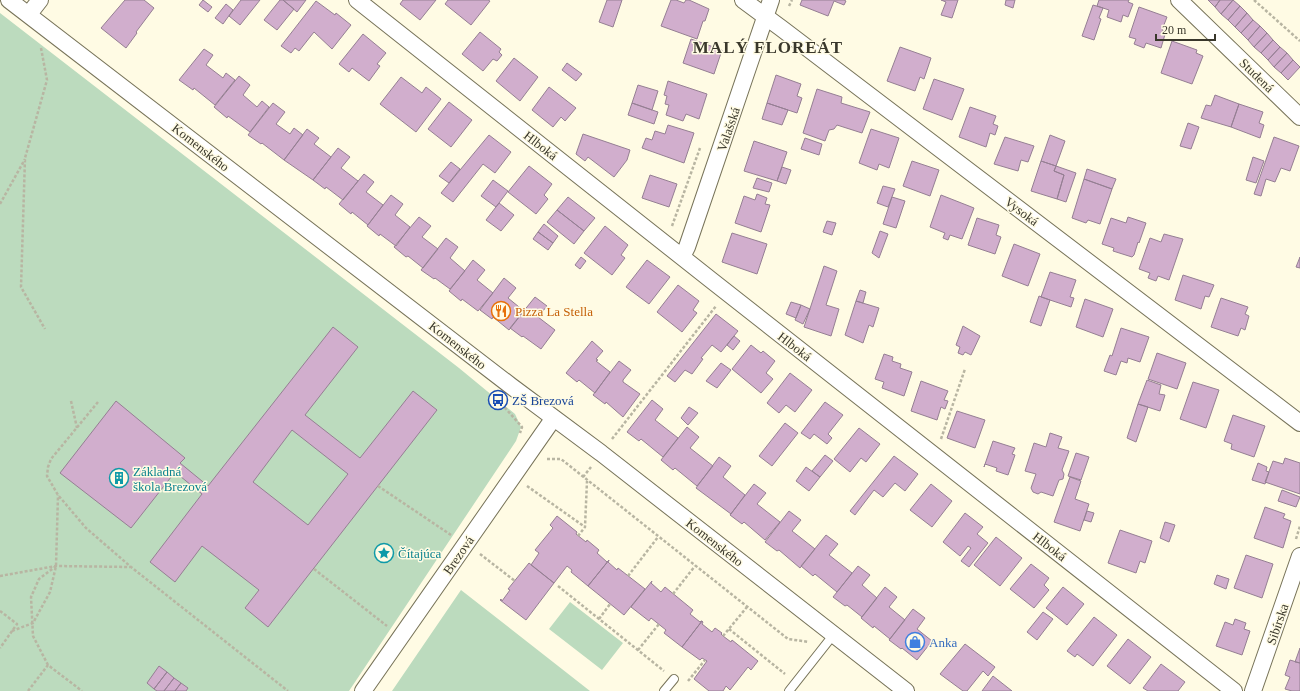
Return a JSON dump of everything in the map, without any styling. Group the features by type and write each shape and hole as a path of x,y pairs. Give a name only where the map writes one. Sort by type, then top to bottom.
{"street":[{"name":"Komenského","path":"10,0 553,419 601,453 906,691"},
{"path":"29,14 40,0"},
{"name":"Hlboká","path":"357,0 1234,691"},
{"name":"Vysoká","path":"743,0 1300,423"},
{"name":"Valašská","path":"682,257 688,247 771,0"},
{"name":"Studená","path":"1179,0 1300,117"},
{"name":"Brezová","path":"363,691 553,419"},
{"name":"Sibírska","path":"1253,691 1300,556"}],"lane":[{"path":"789,691 834,634"},
{"path":"664,691 674,679"}],"path":[{"path":"1254,0 1300,41"},
{"path":"0,204 25,158 47,80 41,47 47,52"},
{"path":"671,227 701,146"},
{"path":"25,158 22,287 45,329"},
{"path":"612,439 718,303"},
{"path":"939,446 965,369"},
{"path":"494,396 522,427 520,434"},
{"path":"71,402 77,428"},
{"path":"98,402 52,459 48,467 47,476 58,495 86,528 131,567 288,691"},
{"path":"543,463 547,459 560,459 788,639 814,643 822,650"},
{"path":"583,477 593,464"},
{"path":"578,536 585,527 587,480"},
{"path":"522,492 527,485 585,527"},
{"path":"378,486 453,536"},
{"path":"12,631 33,623 50,592 56,566 58,495"},
{"path":"1295,541 1300,526"},
{"path":"628,576 658,537"},
{"path":"484,548 479,554 515,581"},
{"path":"56,566 39,579 32,597 33,636 48,665 82,691"},
{"path":"0,576 56,566 131,567"},
{"path":"673,594 695,566"},
{"path":"314,569 389,628"},
{"path":"558,586 684,686 705,660"},
{"path":"599,619 610,604"},
{"path":"723,636 747,607"},
{"path":"0,611 18,624 0,648"},
{"path":"638,650 659,624"},
{"path":"729,629 796,682"},
{"path":"28,691 48,665"}],"green space":[{"path":"0,13 459,368 515,414 521,427 516,441 349,691 0,691"},
{"path":"461,590 590,691 392,691"},
{"path":"570,602 623,643 602,670 549,629"}],"building":[{"path":"125,0 144,0 154,8 126,48 101,28"},
{"path":"203,0 212,7 208,12 199,5"},
{"path":"241,0 260,0 240,25 229,16"},
{"path":"280,0 283,0 294,9 277,30 264,20"},
{"path":"283,0 306,0 297,12"},
{"path":"403,0 436,0 420,20 400,4"},
{"path":"448,0 490,1 471,25 445,4"},
{"path":"607,0 622,0 613,27 599,22"},
{"path":"671,0 684,3 686,0 689,0 709,9 697,39 661,26"},
{"path":"802,0 846,1 844,5 834,1 828,16 800,5"},
{"path":"941,0 958,0 952,18 941,15 946,2"},
{"path":"1006,0 1015,0 1013,8 1005,5"},
{"path":"1099,0 1129,0 1128,2 1133,4 1128,17 1123,15 1121,22 1107,17 1109,10 1097,6"},
{"path":"1208,0 1220,0 1215,7"},
{"path":"1220,0 1233,0 1221,14 1215,7"},
{"path":"1233,0 1240,6 1228,20 1221,14"},
{"path":"316,1 335,15 336,13 351,25 332,49 314,32 299,51 295,48 291,53 281,46"},
{"path":"226,4 233,10 223,24 215,18"},
{"path":"1093,5 1103,8 1094,40 1082,36"},
{"path":"1240,6 1247,13 1235,27 1228,20"},
{"path":"1139,7 1167,17 1162,30 1166,31 1161,48 1146,43 1144,48 1134,44 1136,39 1129,37"},
{"path":"1247,13 1253,20 1241,33 1235,27"},
{"path":"1253,20 1260,26 1248,40 1241,33"},
{"path":"1260,26 1267,33 1254,47 1248,40"},
{"path":"480,32 501,49 499,52 502,55 497,61 493,59 483,71 462,54"},
{"path":"1267,33 1273,40 1261,53 1254,47"},
{"path":"363,34 386,53 377,64 380,66 369,81 352,68 349,72 339,64"},
{"path":"691,39 722,50 714,74 683,63"},
{"path":"1273,40 1280,47 1268,60 1261,53"},
{"path":"1172,41 1197,50 1196,53 1203,56 1192,84 1161,73"},
{"path":"900,47 931,58 924,79 920,77 915,91 887,81"},
{"path":"1280,47 1287,53 1274,67 1268,60"},
{"path":"204,49 213,55 206,65 223,78 226,73 235,80 215,105 194,88 193,90 179,80"},
{"path":"1287,53 1293,60 1281,73 1274,67"},
{"path":"514,58 538,77 520,101 496,81"},
{"path":"1293,60 1300,67 1288,80 1281,73"},
{"path":"567,63 582,74 576,81 562,70"},
{"path":"776,75 801,84 797,96 802,98 797,113 767,103"},
{"path":"239,76 250,85 243,95 257,107 262,101 269,107 250,132 228,116 227,118 214,107"},
{"path":"401,77 422,93 426,87 441,99 416,132 380,104"},
{"path":"934,79 964,89 952,120 923,109"},
{"path":"668,81 707,94 699,119 686,114 683,121 666,115 669,105 665,104 667,96 664,95"},
{"path":"638,85 658,91 652,110 632,103"},
{"path":"549,87 576,108 565,121 561,117 553,127 532,110"},
{"path":"817,89 842,97 841,103 870,112 862,133 837,125 834,129 829,130 825,141 803,133"},
{"path":"1215,95 1239,104 1231,127 1201,118 1206,105 1211,106"},
{"path":"449,102 472,120 451,147 428,129"},
{"path":"273,103 285,112 276,124 290,134 294,128 303,135 284,160 262,143 261,144 248,135"},
{"path":"632,103 658,112 654,124 628,115"},
{"path":"767,103 788,110 782,125 762,119"},
{"path":"1239,104 1263,112 1259,123 1264,125 1260,138 1231,127"},
{"path":"970,107 996,116 993,124 998,126 995,135 990,133 986,147 959,137"},
{"path":"1188,123 1199,127 1191,149 1180,146"},
{"path":"668,125 694,133 684,163 642,148 646,138 652,140 655,131 665,134"},
{"path":"307,129 319,138 314,144 331,157 313,180 284,160"},
{"path":"871,129 899,138 889,168 879,164 877,170 859,163"},
{"path":"583,134 630,150 627,160 614,177 588,157 585,161 576,154"},
{"path":"489,135 511,152 495,173 483,164 453,202 441,193"},
{"path":"1050,135 1065,141 1056,166 1041,161"},
{"path":"1005,137 1034,146 1028,162 1021,160 1018,171 994,164"},
{"path":"1274,137 1299,146 1290,171 1281,168 1275,182 1266,179 1261,196 1254,194"},
{"path":"805,138 822,144 819,155 801,149"},
{"path":"754,141 787,152 777,181 744,171"},
{"path":"338,148 350,157 341,168 358,181 343,200 326,187 325,189 313,180"},
{"path":"1253,157 1264,161 1256,183 1246,180"},
{"path":"912,161 939,170 930,196 903,186"},
{"path":"1041,161 1056,166 1054,171 1064,175 1057,199 1031,191"},
{"path":"451,162 460,169 449,183 439,176"},
{"path":"529,166 552,184 544,195 548,199 536,214 508,192"},
{"path":"1056,166 1076,173 1066,202 1057,199 1064,175 1054,171"},
{"path":"782,167 791,170 786,184 777,181"},
{"path":"1087,169 1116,179 1112,189 1084,179"},
{"path":"364,174 374,182 366,192 383,205 368,225 339,204"},
{"path":"650,175 677,184 669,207 642,198"},
{"path":"757,178 772,183 769,192 753,188"},
{"path":"1084,179 1112,189 1100,224 1088,220 1086,223 1072,218"},
{"path":"493,180 508,191 496,207 481,196"},
{"path":"883,186 895,189 888,207 877,203"},
{"path":"757,194 767,198 765,204 770,205 761,232 735,223 744,196 755,200"},
{"path":"391,195 403,204 395,215 410,227 396,246 380,234 379,236 367,226"},
{"path":"941,195 974,208 962,239 950,235 948,240 943,238 945,233 930,227"},
{"path":"568,197 595,218 584,231 557,210"},
{"path":"892,197 905,201 896,228 883,224"},
{"path":"499,203 514,215 501,231 486,220"},
{"path":"557,210 584,231 574,244 547,222"},
{"path":"419,217 431,226 422,237 438,249 423,268 394,247"},
{"path":"1128,217 1146,223 1132,257 1113,251 1114,248 1102,244 1111,218 1126,223"},
{"path":"977,218 999,225 996,235 1001,237 995,254 968,245"},
{"path":"827,221 836,223 832,235 823,232"},
{"path":"544,224 558,236 553,243 538,232"},
{"path":"605,226 628,245 621,255 625,258 612,275 584,253"},
{"path":"880,231 888,234 879,258 872,253"},
{"path":"538,232 553,243 548,250 533,239"},
{"path":"732,233 767,244 757,274 722,262"},
{"path":"1164,234 1183,239 1169,280 1158,276 1156,281 1148,278 1150,273 1139,269 1150,238 1161,242"},
{"path":"446,238 458,247 450,258 465,271 450,289 421,270"},
{"path":"1014,244 1040,254 1028,286 1002,276"},
{"path":"581,257 586,261 580,269 575,265"},
{"path":"1300,257 1300,268 1296,267"},
{"path":"473,260 485,270 477,280 493,293 478,311 462,299 461,301 449,291"},
{"path":"647,260 670,277 649,304 626,287"},
{"path":"824,266 837,271 826,305 839,309 831,336 804,327"},
{"path":"1050,272 1076,280 1070,297 1074,298 1071,307 1041,297"},
{"path":"1183,275 1214,285 1209,297 1205,296 1201,309 1175,300"},
{"path":"504,278 516,288 508,298 524,311 509,330 493,317 492,319 480,310"},
{"path":"678,285 699,301 693,310 697,313 682,332 657,312"},
{"path":"860,290 866,292 863,303 856,301"},
{"path":"1039,296 1050,300 1041,326 1030,322"},
{"path":"535,297 547,306 538,317 555,330 541,349 510,328"},
{"path":"1221,298 1248,307 1245,314 1249,316 1245,330 1241,328 1238,336 1211,327"},
{"path":"1085,299 1113,309 1103,337 1076,327"},
{"path":"856,301 879,308 873,327 869,325 863,343 845,335"},
{"path":"791,302 801,305 796,318 786,314"},
{"path":"801,305 810,309 803,324 795,320"},
{"path":"716,314 738,331 721,352 712,345 701,358 703,359 692,374 685,370 675,382 667,376"},
{"path":"963,326 980,336 971,355 965,352 963,355 958,353 960,347 956,345"},
{"name":"Základná škola Brezová","path":"333,327 358,347 305,415 360,458 413,391 437,410 268,627 245,608 259,590 202,546 175,582 150,562 202,494 175,472 131,528 60,473 116,401 185,458 180,463 208,486","holes":["292,430 348,474 308,525 253,482"]},
{"path":"1121,328 1149,337 1140,362 1128,358 1127,363 1121,361 1116,375 1104,371 1110,355 1112,356"},
{"path":"734,336 740,341 733,350 727,345"},
{"path":"592,341 603,351 596,361 610,372 595,393 579,380 577,382 566,373"},
{"path":"751,345 761,353 763,351 775,361 766,373 773,379 761,393 732,369"},
{"path":"1157,353 1186,363 1177,389 1148,379"},
{"path":"884,354 893,357 892,361 901,364 900,368 912,372 904,396 882,388 884,382 875,379"},
{"path":"619,361 631,370 623,382 640,394 623,417 606,402 605,404 593,395"},
{"path":"721,363 731,370 717,388 706,381"},
{"path":"790,373 812,390 795,412 786,405 779,413 767,403"},
{"path":"1147,380 1161,385 1159,394 1165,395 1160,411 1138,404"},
{"path":"921,381 948,391 944,400 948,401 945,409 941,407 937,420 911,411"},
{"path":"1193,382 1219,390 1206,428 1180,419"},
{"path":"652,400 663,409 655,420 678,438 663,457 641,439 639,441 627,432"},
{"path":"825,402 843,415 828,434 832,438 827,444 814,434 810,439 801,433"},
{"path":"1138,404 1148,407 1136,442 1127,438"},
{"path":"689,407 698,413 688,425 681,418"},
{"path":"957,411 985,420 975,448 947,438"},
{"path":"1233,415 1265,426 1254,457 1231,449 1232,444 1224,441"},
{"path":"785,423 798,433 772,466 759,456"},
{"path":"687,427 699,437 690,448 713,466 697,486 675,468 673,470 661,460"},
{"path":"859,428 880,444 866,462 861,458 850,472 834,459"},
{"path":"1050,433 1062,437 1058,448 1069,451 1062,470 1064,474 1063,479 1059,480 1053,496 1041,492 1038,494 1033,492 1031,488 1036,474 1025,471 1034,443 1046,447"},
{"path":"993,441 1015,448 1012,454 1015,455 1008,475 996,471 997,468 985,464"},
{"path":"1076,453 1089,457 1081,480 1068,476"},
{"path":"825,455 833,461 820,477 812,471"},
{"path":"894,456 918,474 905,491 895,483 883,497 874,490 855,515 850,511"},
{"path":"719,457 731,466 723,477 745,495 731,514 696,488"},
{"path":"1285,458 1300,463 1300,494 1265,482 1273,461 1283,464"},
{"path":"1258,463 1267,467 1266,471 1269,472 1265,484 1252,480"},
{"path":"806,467 820,477 809,491 796,481"},
{"path":"1070,477 1081,481 1075,499 1089,504 1080,531 1054,522"},
{"path":"754,484 766,493 757,504 780,522 765,540 744,522 742,524 730,515"},
{"path":"931,484 952,501 932,527 910,510"},
{"path":"1282,490 1300,497 1296,507 1278,501"},
{"path":"1265,507 1285,514 1283,518 1291,521 1283,548 1254,538"},
{"path":"789,511 801,520 792,531 815,549 800,568 779,550 777,551 765,542"},
{"path":"1087,511 1094,513 1091,522 1084,520"},
{"path":"965,513 983,527 977,534 988,543 969,567 961,561 971,548 968,546 960,556 943,542"},
{"path":"557,516 577,532 576,534 586,542 587,540 599,550 597,553 607,562 609,560 588,586 571,572 572,570 567,566 554,583 531,565 539,553 535,550 553,528 550,525"},
{"path":"1165,522 1175,525 1169,542 1160,538"},
{"path":"1120,530 1152,541 1145,563 1140,561 1136,573 1108,563"},
{"path":"826,535 838,544 829,555 852,573 837,592 815,574 813,576 801,566"},
{"path":"996,537 1022,558 1000,586 974,565"},
{"path":"1246,555 1273,564 1262,598 1234,588"},
{"path":"609,560 608,562 617,570 618,568 645,589 624,615 588,586"},
{"path":"529,563 554,583 526,620 500,600 501,599 502,601 510,590 508,589"},
{"path":"1031,564 1049,578 1044,585 1049,590 1034,608 1010,589"},
{"path":"858,566 870,575 862,585 877,598 862,617 847,605 845,606 833,597"},
{"path":"1217,575 1229,579 1226,589 1214,584"},
{"path":"652,581 651,583 661,592 665,587 693,610 690,614 700,622 702,621 682,647 664,633 666,630 651,618 649,621 631,607"},
{"path":"885,587 897,597 889,607 905,620 890,639 861,618"},
{"path":"1063,587 1084,604 1067,625 1046,608"},
{"path":"913,609 925,618 917,629 932,641 917,660 889,640"},
{"path":"1043,612 1053,619 1037,640 1027,632"},
{"path":"1094,617 1117,635 1093,666 1077,654 1075,657 1067,651"},
{"path":"1235,619 1246,623 1244,629 1250,631 1242,655 1216,646 1225,622 1233,625"},
{"path":"702,621 702,624 712,632 715,628 722,633 721,634 723,636 731,642 732,640 758,661 751,670 748,667 730,690 726,686 723,691 709,691 694,679 707,661 702,658 700,660 682,647"},
{"path":"1128,639 1151,657 1130,684 1107,666"},
{"path":"965,644 995,667 988,676 983,671 967,691 963,691 940,674"},
{"path":"1300,648 1300,663 1295,662"},
{"path":"1290,660 1300,663 1300,691 1285,689 1290,677 1285,675"},
{"path":"1161,664 1185,682 1178,691 1148,691 1143,688"},
{"path":"159,666 167,672 154,689 147,683"},
{"path":"167,672 174,678 164,691 157,691 154,689"},
{"path":"993,676 1012,691 982,691"},
{"path":"174,678 181,683 175,691 164,691"},
{"path":"181,683 188,688 186,691 175,691"}],"place":[{"name":"Pizza La Stella","path":"501,311"},
{"name":"ZŠ Brezová","path":"498,400"},
{"name":"Základná škola Brezová","path":"119,478"},
{"name":"Čítajúca","path":"384,553"},
{"name":"Anka","path":"915,642"}],"district":[{"name":"MALÝ FLOREÁT","path":"768,47"}]}
